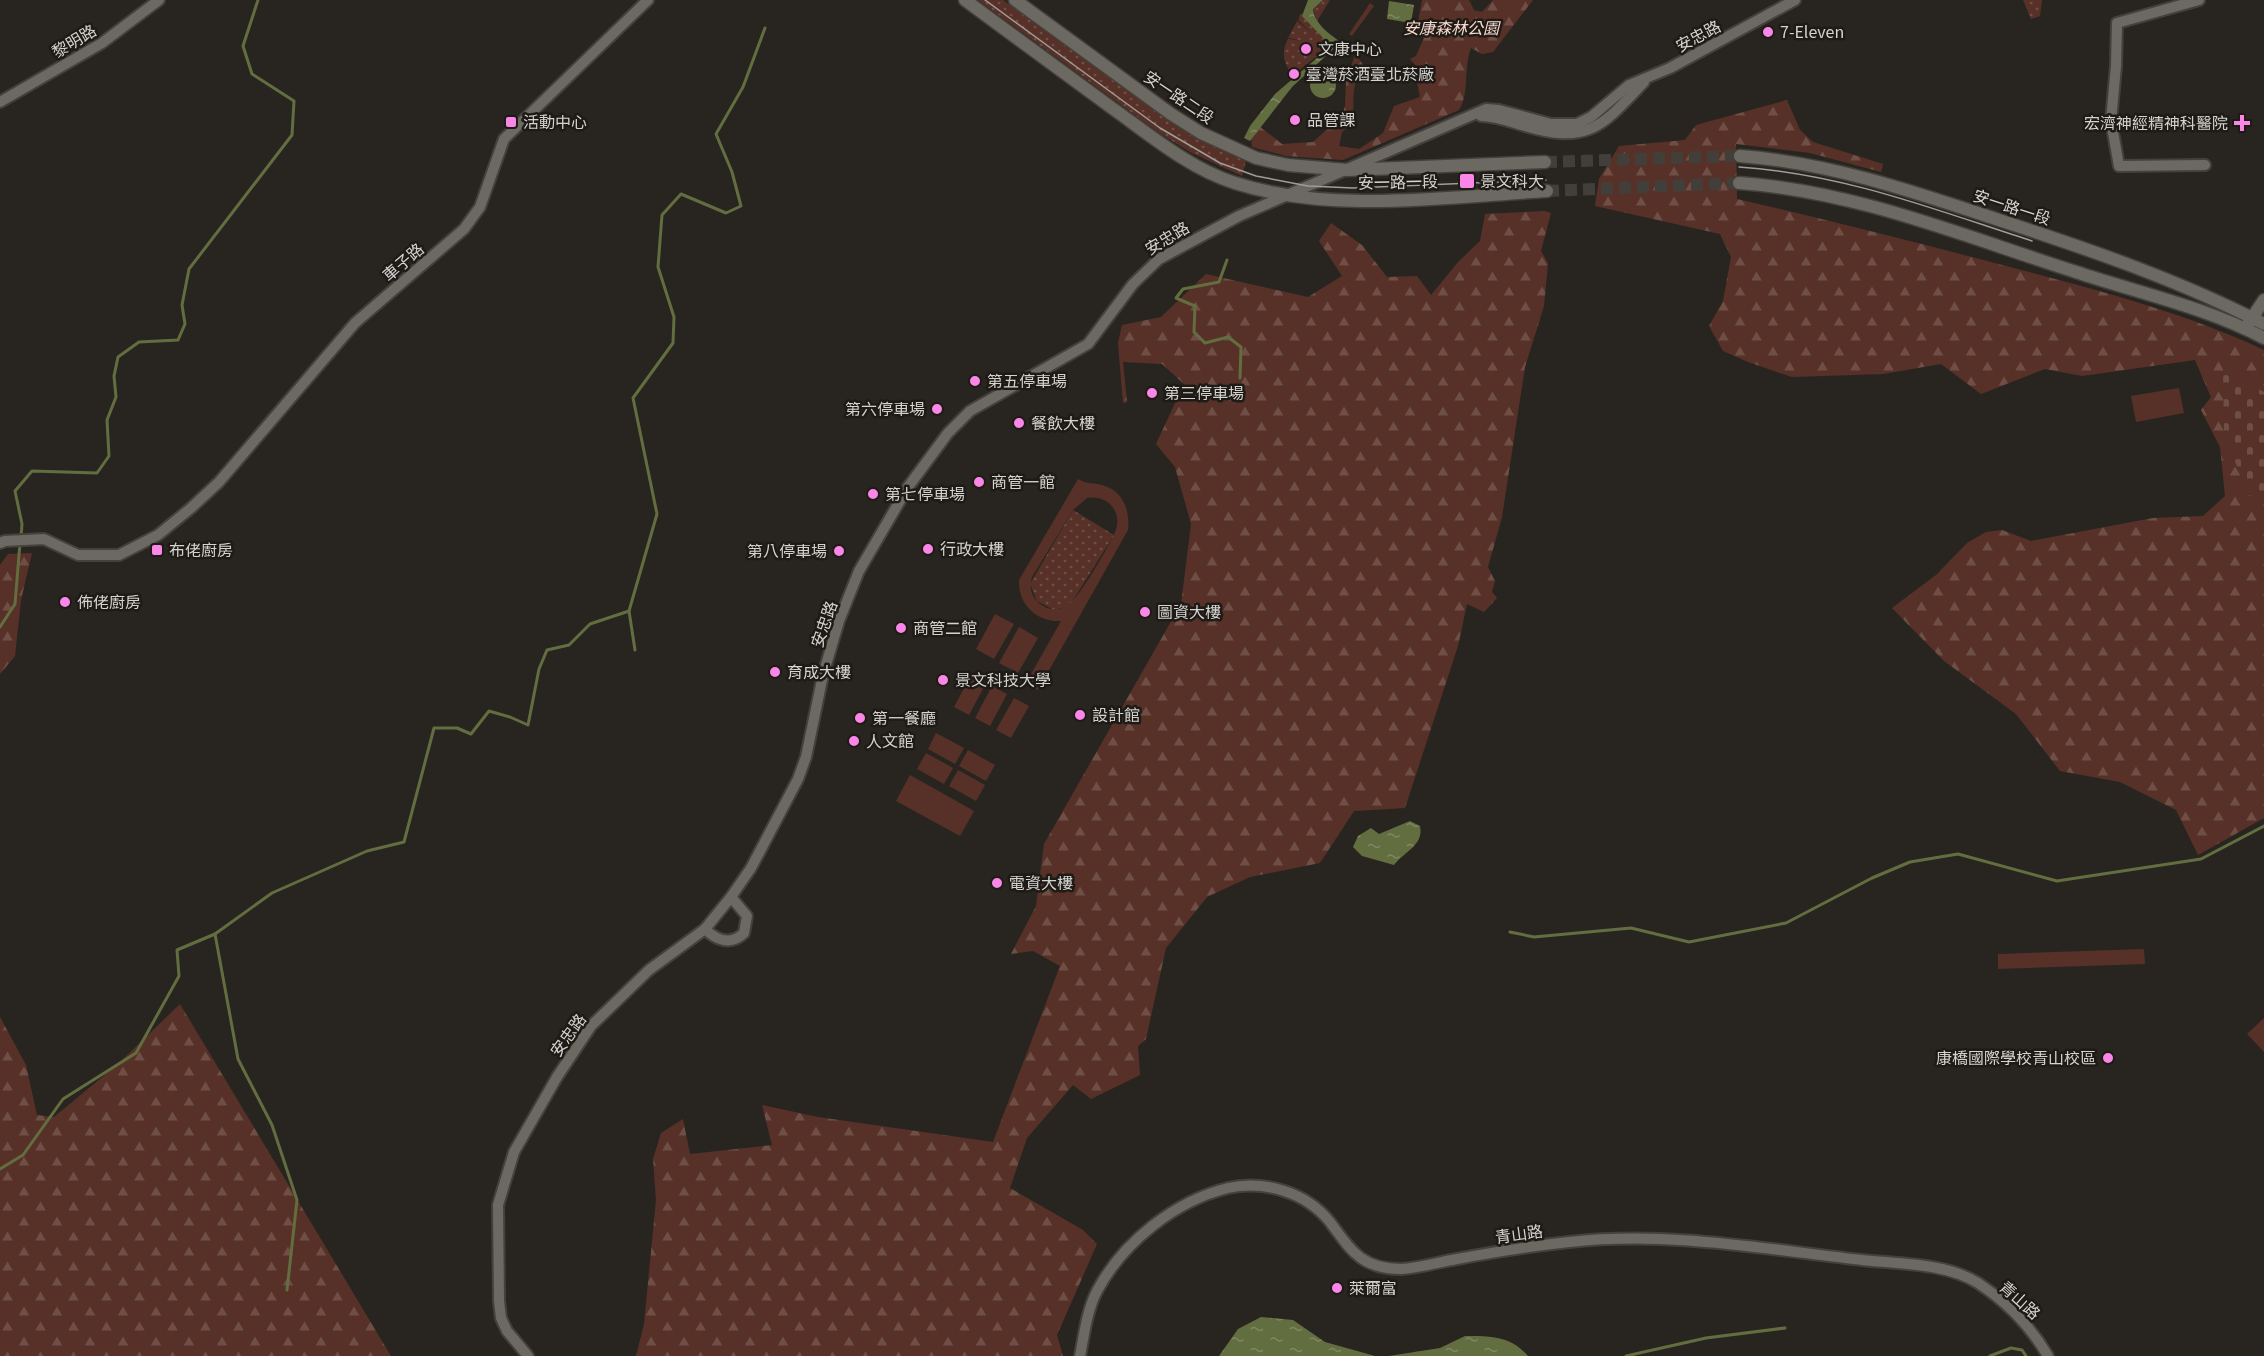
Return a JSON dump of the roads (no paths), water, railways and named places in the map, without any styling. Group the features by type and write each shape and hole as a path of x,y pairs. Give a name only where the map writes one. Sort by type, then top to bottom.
{"street":[{"name":"黎明路","path":"0,102 102,43 159,0"},
{"name":"車子路","path":"3,542 44,539 78,555 89,557 119,555 158,535 219,482 355,323 464,229 480,207 504,139 648,0"},
{"path":"965,0 1186,159 1233,182 1286,196"},
{"name":"安一路二段","path":"1015,0 1171,114 1219,142 1256,158 1288,165 1347,170"},
{"name":"安忠路","path":"528,1356 507,1331 501,1318 499,1301 498,1205 514,1152 557,1077 591,1026 649,970 705,929 751,868 798,779 806,757 823,675 839,621 859,571 908,487 948,433 970,411 985,401 1088,344 1133,284 1159,259 1239,216 1486,109 1499,110 1551,124 1577,124 1591,117 1619,91 1646,80 1795,0"},
{"path":"2199,0 2117,23 2111,121 2119,166 2205,165"},
{"name":"安一路一段","path":"1740,156 1809,164 1880,181 2091,250 2164,278 2252,318 2262,331"},
{"name":"安一路一段","path":"1347,170 1545,162"},
{"name":"安一路一段","path":"1739,183 1806,190 1872,206 2180,304 2245,329 2262,331"},
{"name":"安一路一段","path":"1286,196 1337,199 1416,198 1547,191"},
{"path":"2245,329 2264,300"},
{"path":"705,929 722,940 735,940 744,933 747,916 731,897"},
{"name":"青山路","path":"1080,1356 1084,1328 1097,1291 1123,1254 1155,1224 1191,1202 1228,1188 1255,1185 1282,1189 1304,1199 1329,1221 1340,1239 1354,1254 1366,1262 1400,1269 1571,1242 1652,1238 1745,1245 1924,1264 1977,1282 2030,1328 2048,1356"}],"water":[{"path":"1308,0 1323,0 1313,9 1316,19 1323,28 1341,42 1292,87 1250,141 1244,138 1250,126 1275,94 1331,46 1302,16"},
{"path":"1389,1 1414,5 1411,23 1387,19"},
{"path":"1323,72 1332,76 1336,85 1332,94 1323,98 1314,94 1310,85 1314,76"},
{"path":"1410,821 1420,826 1419,838 1394,865 1362,856 1353,847 1358,836 1371,828 1379,834"},
{"path":"1261,1317 1293,1320 1325,1342 1375,1356 1219,1356 1238,1329"},
{"path":"1465,1336 1500,1338 1515,1344 1528,1356 1389,1356 1440,1348"}],"waterway":[{"path":"21,537 22,524 15,491 32,471 97,473 109,456 107,420 116,397 114,376 118,357 139,342 178,340 185,324 182,305 189,269 292,135 294,101 252,74 243,46 258,0"},
{"path":"0,1169 23,1155 63,1099 136,1053 179,976 177,950 215,934 272,893 367,851 404,842 434,728 457,728 471,734 489,711 528,725 539,669 547,650 569,645 590,624 629,611 657,514 633,398 673,343 674,317 658,267 662,215 681,194 726,213 741,206 732,172 716,134 743,87 765,28"},
{"path":"1227,260 1219,282 1183,289 1176,298 1195,306 1194,332 1205,343 1228,337 1241,347 1240,378"},
{"path":"0,627 15,604 20,543"},
{"path":"629,611 635,650"},
{"path":"1510,932 1534,937 1631,928 1689,942 1786,923 1872,878 1910,862 1958,854 2057,881 2201,859 2264,826"},
{"path":"215,934 238,1059 272,1125 297,1200 287,1290"},
{"path":"1626,1356 1706,1338 1785,1328"},
{"path":"1990,1356 2011,1348 2022,1350 2026,1356"}],"tunnel":[{"path":"1545,162 1740,156"},
{"path":"1547,191 1739,183"}],"tram line":[{"path":"985,0 1160,128 1220,163 1256,176 1308,186 1353,188 1546,180"},
{"path":"1739,167 1778,171 1852,185 1923,205 2032,241"}],"place":[{"name":"7-Eleven","path":"1768,32"},
{"name":"文康中心","path":"1306,49"},
{"name":"臺灣菸酒臺北菸廠","path":"1294,74"},
{"name":"品管課","path":"1295,120"},
{"name":"活動中心","path":"511,122"},
{"name":"宏濟神經精神科醫院","path":"2242,123"},
{"name":"景文科大","path":"1467,181"},
{"name":"第五停車場","path":"975,381"},
{"name":"第三停車場","path":"1152,393"},
{"name":"第六停車場","path":"937,409"},
{"name":"餐飲大樓","path":"1019,423"},
{"name":"商管一館","path":"979,482"},
{"name":"第七停車場","path":"873,494"},
{"name":"行政大樓","path":"928,549"},
{"name":"布佬廚房","path":"157,550"},
{"name":"第八停車場","path":"839,551"},
{"name":"佈佬廚房","path":"65,602"},
{"name":"圖資大樓","path":"1145,612"},
{"name":"商管二館","path":"901,628"},
{"name":"育成大樓","path":"775,672"},
{"name":"景文科技大學","path":"943,680"},
{"name":"設計館","path":"1080,715"},
{"name":"第一餐廳","path":"860,718"},
{"name":"人文館","path":"854,741"},
{"name":"電資大樓","path":"997,883"},
{"name":"康橋國際學校青山校區","path":"2108,1058"},
{"name":"萊爾富","path":"1337,1288"}],"park label":[{"name":"安康森林公園","path":"1451,28"}]}
